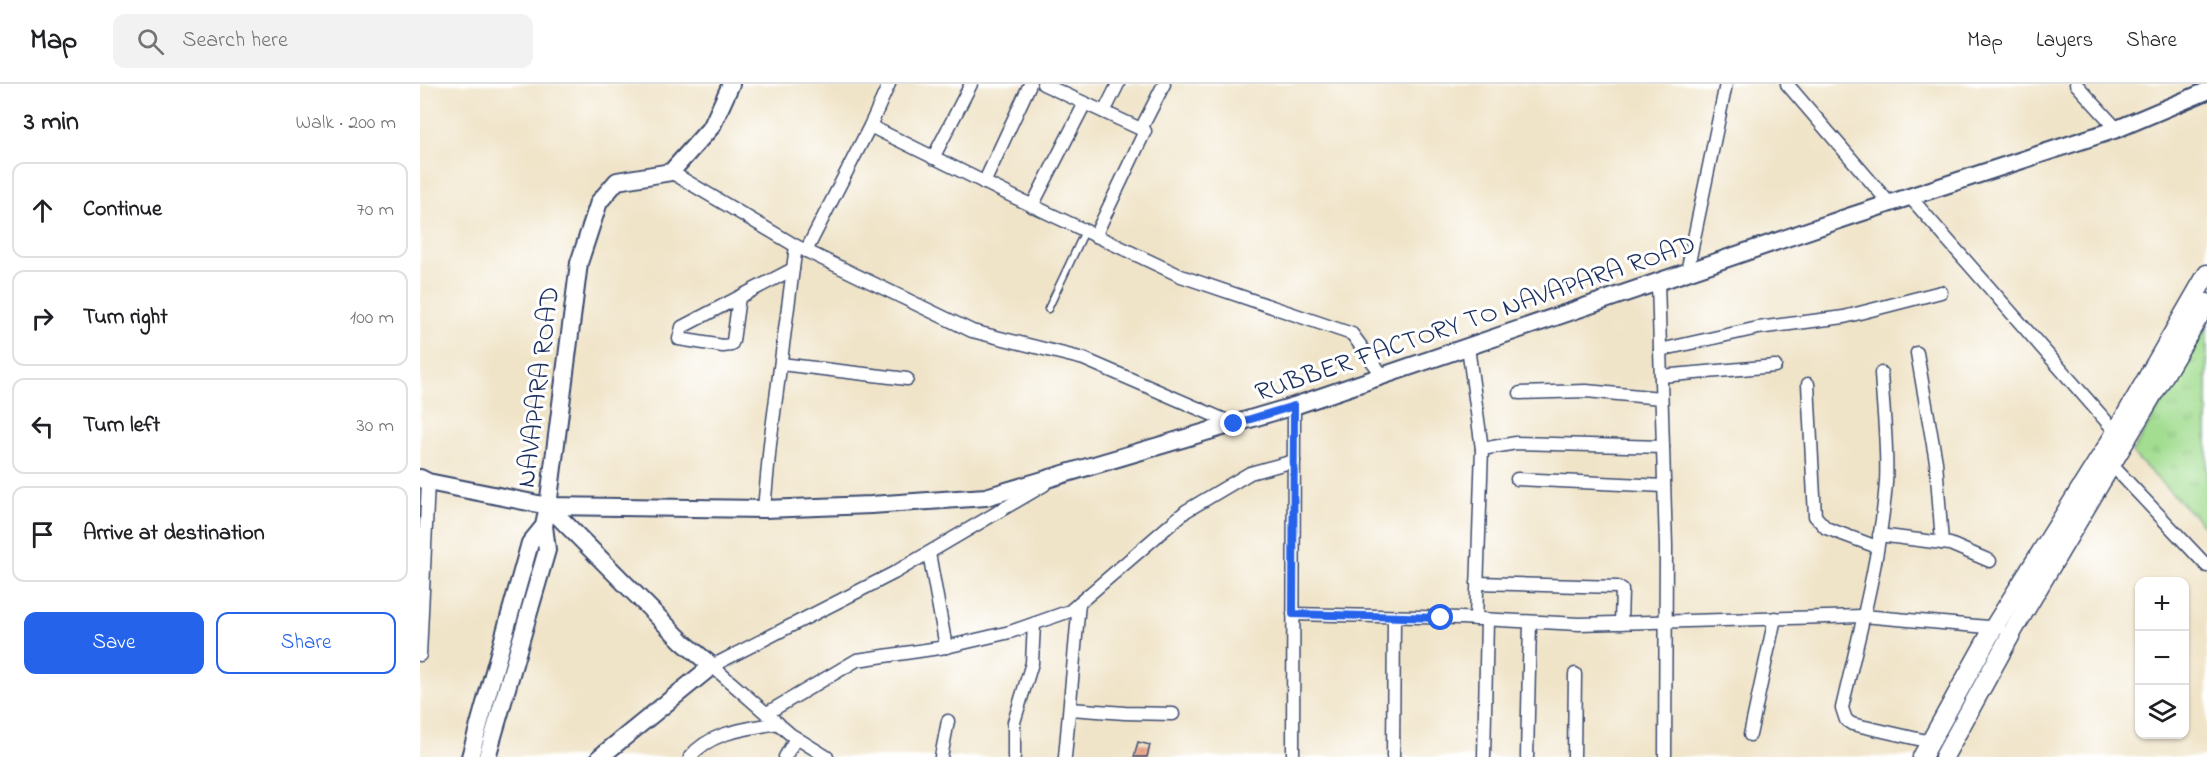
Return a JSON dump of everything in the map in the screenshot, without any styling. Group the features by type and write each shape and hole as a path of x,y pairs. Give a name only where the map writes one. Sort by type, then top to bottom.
{"main road":[{"path":"1944,757 2013,629 2110,464 2120,437 2207,274"},
{"path":"1926,749 1994,627 2207,303"}],"street":[{"path":"731,84 712,126 671,172 801,248 972,331 1084,359 1234,424"},
{"path":"764,509 793,269 801,248 870,126 889,84"},
{"path":"933,158 971,84"},
{"path":"984,183 1030,84"},
{"path":"1042,84 1145,131 1090,233"},
{"path":"1104,112 1118,84"},
{"path":"1141,129 1164,84"},
{"path":"1687,272 1726,84"},
{"path":"1787,84 1890,204"},
{"path":"2076,84 2117,129"},
{"name":"RUBBER FACTORY TO NAVAPARA ROAD","path":"424,480 548,506 764,509 986,497 1294,406 2117,129 2207,91"},
{"path":"1032,206 1085,104"},
{"path":"870,126 984,183 1181,276 1352,334 1383,376"},
{"name":"NAVAPARA ROAD","path":"671,172 617,181 599,202 579,263 548,506 683,642 712,666"},
{"path":"1910,197 2120,437"},
{"path":"739,297 731,345 723,346 679,339 682,327 739,297 793,269"},
{"path":"1658,282 1664,486 1665,757"},
{"path":"1660,350 1758,328 1844,317 1941,292"},
{"path":"1468,347 1482,449 1477,583 1481,620 1484,757"},
{"path":"1917,352 1936,462 1941,543"},
{"path":"781,364 907,379"},
{"path":"1661,376 1775,366"},
{"path":"1881,373 1886,480 1878,541 1842,708 1844,715 1852,724 1926,749"},
{"path":"1808,384 1815,516 1826,528 1878,541 1950,544 1990,561"},
{"path":"1520,393 1586,391 1662,398"},
{"path":"1293,757 1294,406"},
{"path":"1482,449 1516,443 1663,447"},
{"path":"767,712 857,660 946,647 1010,632 1070,611 1186,511 1250,472 1294,461"},
{"path":"2110,464 2207,566"},
{"path":"600,757 712,666 894,573 1060,475"},
{"path":"1517,479 1664,486"},
{"path":"420,655 424,480"},
{"path":"487,757 547,550 544,526 548,506"},
{"path":"470,757 530,543 544,526"},
{"path":"928,553 946,647"},
{"path":"1477,583 1617,588 1622,590 1621,623"},
{"path":"1065,757 1080,603"},
{"path":"1293,614 1579,624 1863,616 2013,629"},
{"path":"1392,757 1394,617"},
{"path":"1750,735 1775,618"},
{"path":"1527,757 1530,622"},
{"path":"1014,757 1014,722 1032,663 1034,624"},
{"path":"712,666 796,738 827,757"},
{"path":"1574,757 1575,674"},
{"path":"1070,709 1125,714 1173,714"},
{"path":"941,757 948,721"},
{"path":"690,757 698,747 727,732 778,723"},
{"path":"785,757 796,738"}],"lane":[{"path":"1048,309 1090,233"}],"green space":[{"path":"2207,326 2207,529 2132,453"}],"building":[{"path":"1138,742 1150,745 1147,757 1134,757"}],"route":[{"path":"1234,424 1294,406 1293,614 1441,618"}]}
